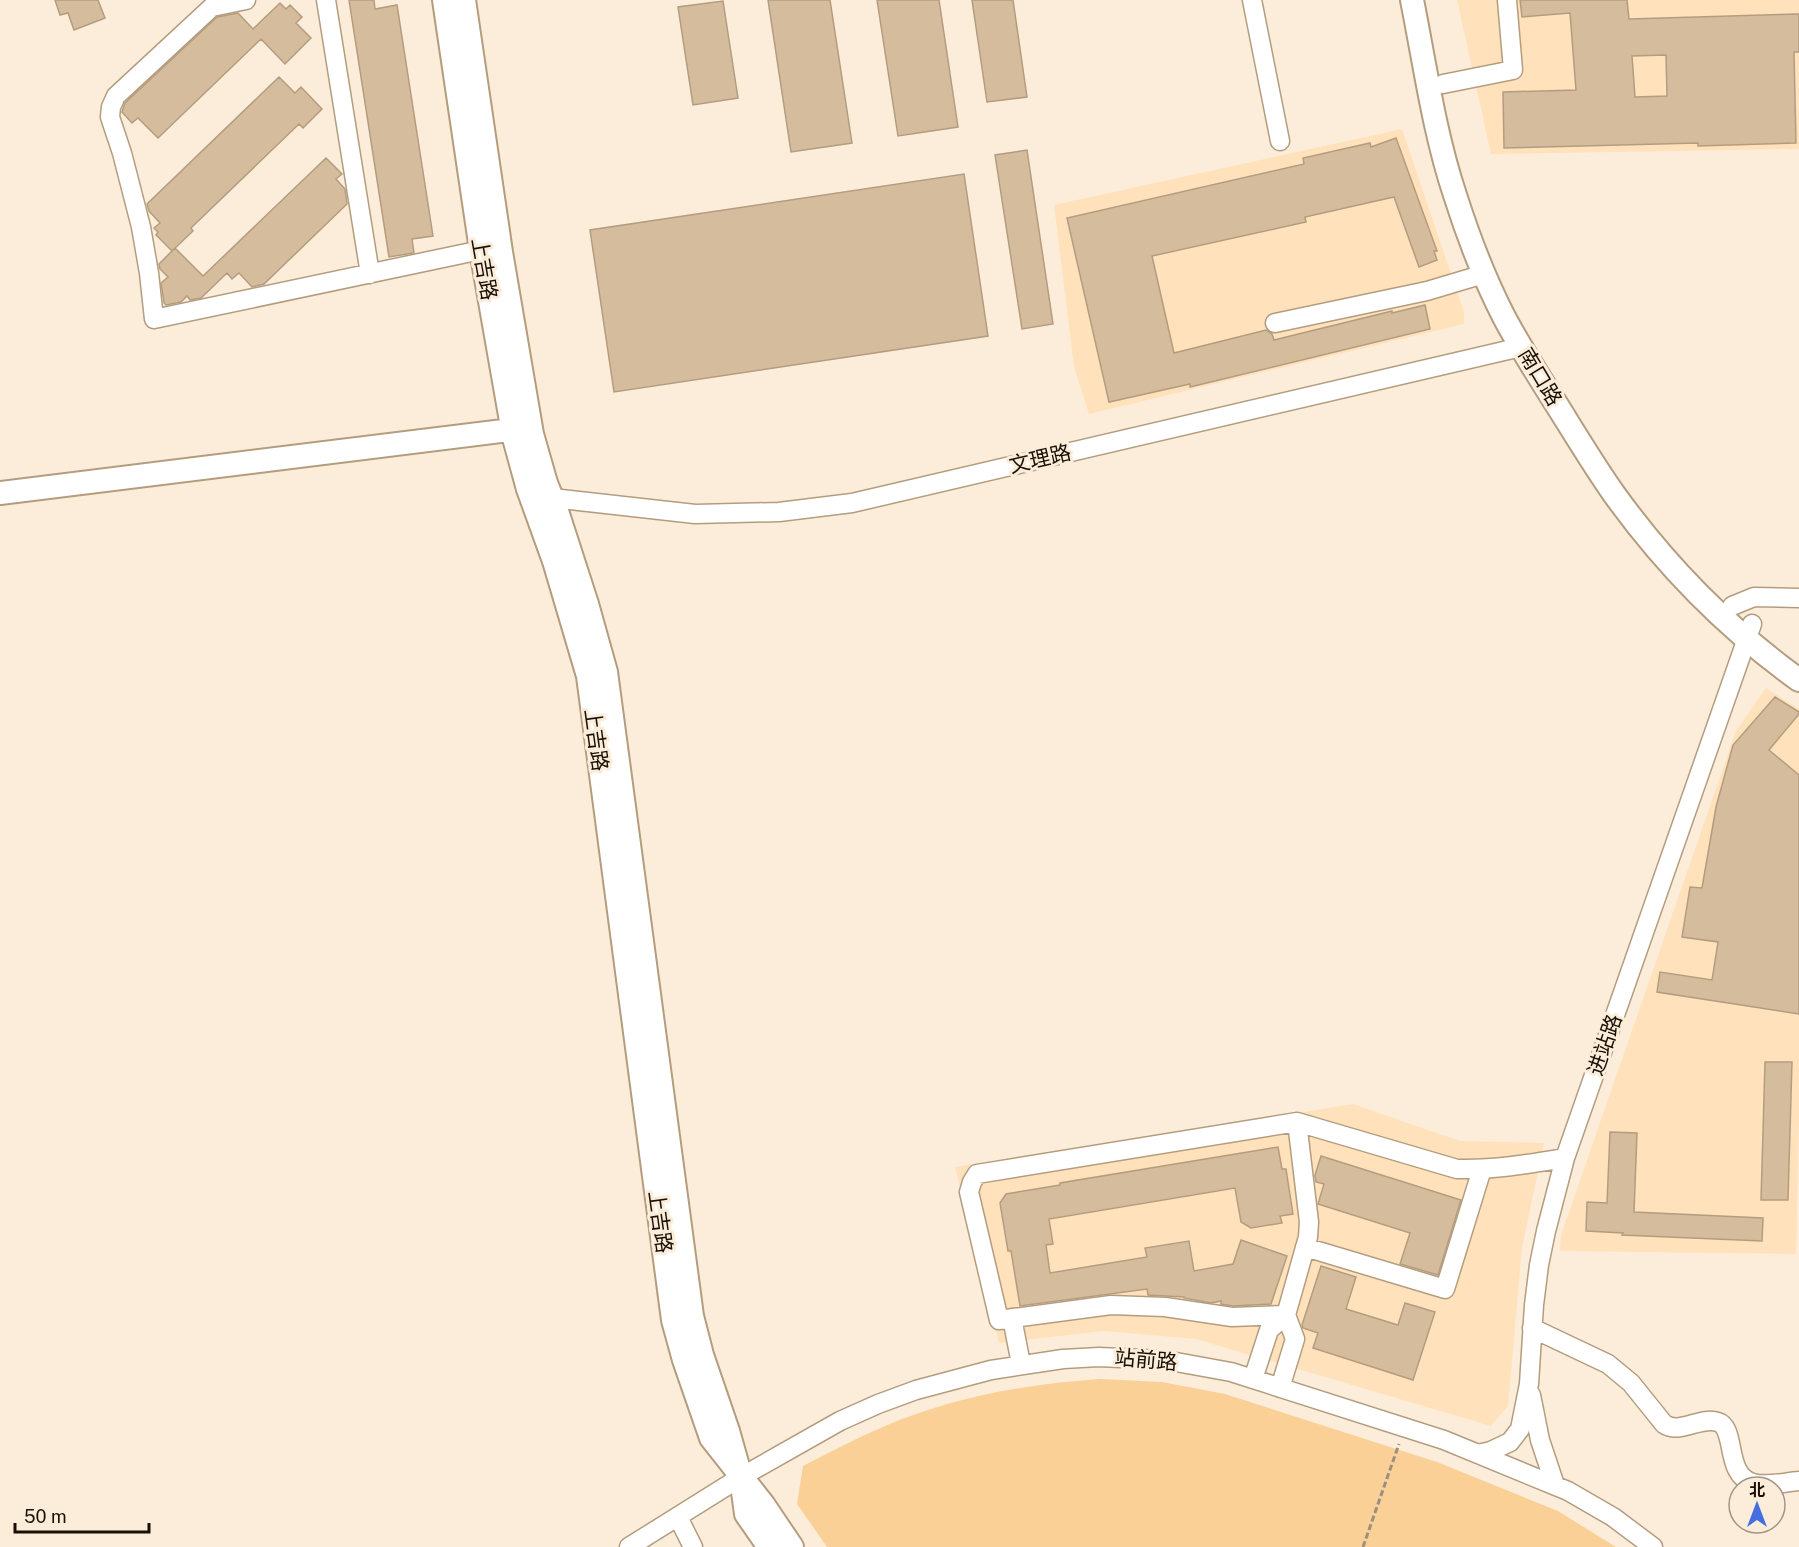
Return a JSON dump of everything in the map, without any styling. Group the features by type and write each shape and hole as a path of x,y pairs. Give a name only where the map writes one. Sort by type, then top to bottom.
{"main road":[{"name":"上吉路","path":"444,0 481,250 520,422 538,458 572,556 606,672 692,1316 741,1477 746,1514 769,1547"},
{"name":"上吉路","path":"464,0 501,252 520,422 520,463 555,561 588,676 673,1320 687,1370 711,1438 763,1504 792,1547"},
{"name":"南口路","path":"1412,0 1443,156 1484,274 1521,346 1590,459 1633,519 1691,587 1749,631 1799,662"},
{"name":"南口路","path":"1428,0 1443,84 1468,189 1498,268 1517,309 1547,362 1627,486 1676,548 1732,606 1749,631 1799,680"},
{"path":"0,479 520,422"},
{"path":"0,493 520,422"}],"street":[{"path":"246,0 212,7 116,96 111,107 110,117 141,227 154,319 481,250"},
{"path":"326,0 369,274"},
{"path":"1252,0 1280,141"},
{"path":"1443,84 1513,70 1507,0"},
{"path":"1275,323 1427,291 1484,274"},
{"name":"文理路","path":"552,498 695,514 778,512 852,503 1521,346"},
{"path":"1732,606 1754,597 1799,598"},
{"name":"进站路","path":"1478,1454 1510,1442 1520,1429 1529,1384 1539,1265 1566,1158 1749,631"},
{"path":"1286,1316 1232,1317 1165,1307 1111,1305 999,1320 969,1192 972,1182 977,1174 1296,1122 1457,1169 1482,1169 1566,1158"},
{"path":"1253,1379 1269,1330 1286,1316 1305,1247 1309,1222 1296,1122"},
{"path":"1305,1247 1445,1289 1482,1169"},
{"path":"1280,1388 1295,1339 1286,1316"},
{"path":"1012,1318 1022,1364"},
{"path":"1532,1328 1608,1364 1631,1383 1664,1424 1676,1428 1718,1421 1724,1425 1728,1431 1735,1465 1747,1481 1753,1484 1799,1481"},
{"name":"站前路","path":"629,1547 741,1477 840,1421 878,1404 956,1378 1022,1364 1099,1357 1132,1357 1198,1365 1231,1372 1444,1440 1555,1485 1591,1503 1653,1547"},
{"path":"1529,1384 1540,1440 1555,1485"},
{"path":"678,1517 693,1547"}],"path":[{"path":"1363,1547 1405,1428"}],"shaded area":[{"path":"1457,0 1799,0 1799,149 1491,154"},
{"path":"1402,129 1464,312 1464,324 1089,414 1074,367 1054,205"},
{"path":"1766,688 1799,709 1799,1119 1796,1254 1560,1251 1561,1235 1736,731"},
{"path":"1353,1104 1460,1141 1544,1143 1522,1248 1508,1406 1491,1426 1196,1339 1103,1331 999,1343 955,1167"},
{"path":"1100,1379 1162,1382 1225,1394 1437,1462 1558,1511 1616,1547 827,1547 797,1504 803,1466 885,1426 937,1407 991,1393 1045,1384"}],"building":[{"path":"55,0 98,0 105,18 74,30 68,13 60,15"},
{"path":"349,0 374,0 375,9 397,5 433,236 412,239 414,253 389,257"},
{"path":"768,0 830,0 852,143 791,152"},
{"path":"877,0 939,0 958,127 898,136"},
{"path":"972,0 1013,0 1027,97 987,102"},
{"path":"1520,0 1627,0 1629,19 1799,14 1799,52 1794,52 1796,143 1504,148 1503,92 1576,90 1570,13 1522,17","holes":["1666,55 1667,96 1635,97 1632,56"]},
{"path":"723,1 738,98 693,105 678,7"},
{"path":"280,3 286,9 290,5 302,17 296,23 311,38 285,64 261,39 158,138 138,118 132,123 122,112 125,103 217,17 238,13 253,29"},
{"path":"279,77 295,93 301,87 322,109 303,128 299,124 191,228 193,231 172,251 156,235 158,232 154,228 160,223 149,211 147,204"},
{"path":"1396,138 1437,251 1434,251 1437,260 1419,267 1394,197 1305,217 1306,222 1152,256 1174,353 1266,330 1272,334 1274,340 1425,305 1430,329 1190,387 1190,384 1109,402 1067,218 1304,164 1303,158 1370,143 1371,147"},
{"path":"1027,150 1053,324 1022,329 995,155"},
{"path":"326,158 342,174 336,179 345,189 347,204 264,284 252,287 239,273 232,279 227,273 201,298 190,300 187,296 181,302 166,305 164,303 161,283 168,277 160,269 159,264 175,248 203,276"},
{"path":"964,174 988,336 614,392 590,230"},
{"path":"1775,697 1799,712 1769,750 1799,775 1799,1014 1657,992 1660,972 1712,980 1718,942 1682,937 1690,887 1702,888 1716,807 1733,745"},
{"path":"1765,1062 1792,1062 1788,1200 1761,1200"},
{"path":"1610,1132 1637,1133 1634,1212 1763,1218 1762,1241 1622,1235 1623,1233 1586,1231 1587,1202 1607,1203"},
{"path":"1278,1147 1282,1169 1286,1169 1293,1214 1280,1216 1282,1223 1251,1228 1241,1222 1235,1188 1049,1219 1053,1244 1046,1245 1050,1273 1147,1257 1145,1248 1189,1241 1194,1271 1233,1264 1241,1240 1287,1256 1271,1304 1233,1306 1221,1304 1221,1301 1211,1303 1184,1297 1148,1295 1147,1289 1020,1306 1000,1203 1006,1194"},
{"path":"1321,1156 1461,1200 1438,1275 1400,1264 1410,1233 1318,1204 1324,1184 1316,1182 1315,1175"},
{"path":"1321,1266 1356,1277 1346,1309 1398,1325 1405,1303 1435,1312 1413,1380 1313,1348 1318,1333 1303,1328 1302,1325"}]}
